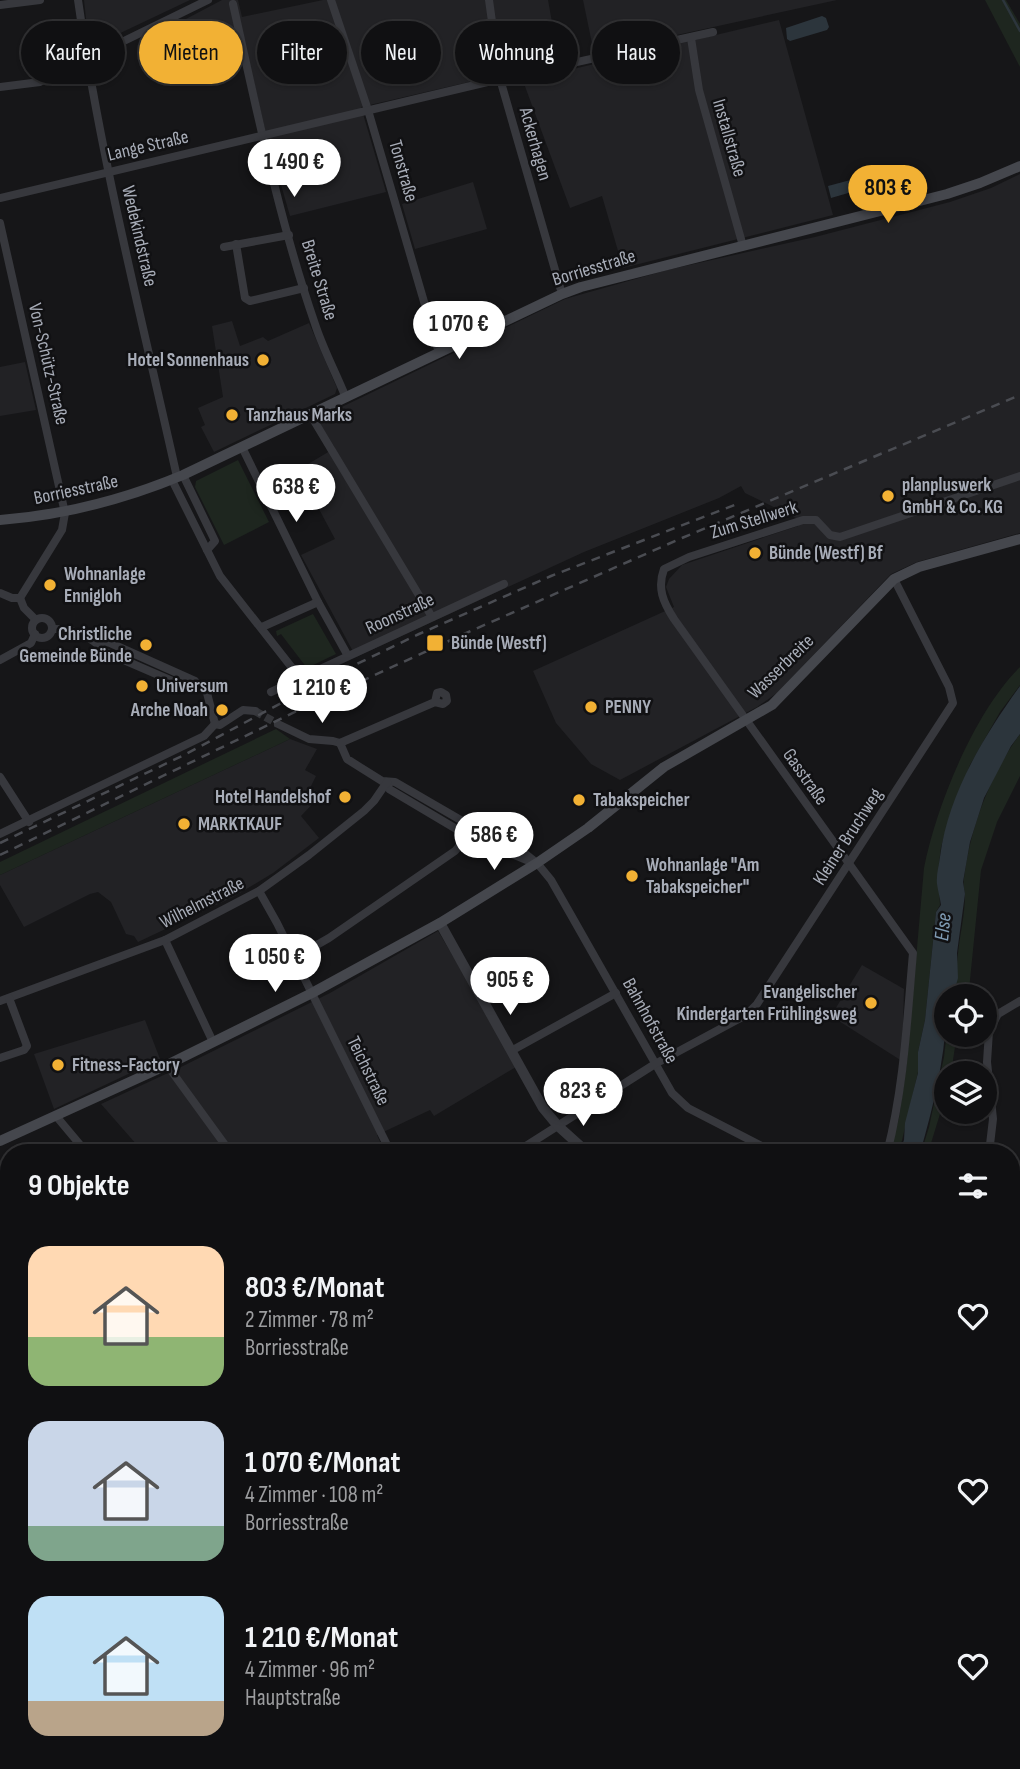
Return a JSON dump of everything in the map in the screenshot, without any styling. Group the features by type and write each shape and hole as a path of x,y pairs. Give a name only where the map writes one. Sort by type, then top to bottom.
{"main road":[{"name":"Borriesstraße","path":"0,520 65,513 139,493 242,447 562,294 592,284 947,194 1020,166"},
{"name":"Wasserbreite","path":"0,1141 214,1042 312,993 440,923 588,828 663,767 772,705 894,579 919,567 1020,539"}],"street":[{"path":"0,5 40,0"},
{"name":"Wedekindstraße","path":"78,0 81,21"},
{"path":"125,40 208,0"},
{"name":"Tonstraße","path":"331,0 368,110 439,353"},
{"name":"Ackerhagen","path":"489,0 492,21"},
{"name":"Breite Straße","path":"233,4 262,136 304,288 315,326 346,398"},
{"name":"Lange Straße","path":"578,62 713,32"},
{"name":"Installstraße","path":"691,38 699,90 743,246"},
{"path":"0,87 24,84"},
{"name":"Wedekindstraße","path":"91,84 177,477 215,541 207,550 220,576 262,627"},
{"name":"Lange Straße","path":"0,198 479,84"},
{"name":"Ackerhagen","path":"501,84 562,294"},
{"name":"Von-Schütz-Straße","path":"0,223 65,513"},
{"path":"224,247 289,235"},
{"path":"236,244 246,298 250,302 304,288"},
{"path":"310,414 432,617"},
{"path":"242,447 318,602 348,656"},
{"name":"Zum Stellwerk","path":"747,720 668,611 660,593 659,583 664,569 689,557 810,519 816,520 830,535 840,537 1020,476"},
{"path":"20,598 62,530 65,513"},
{"name":"Kleiner Bruchweg","path":"529,1144 655,1064 746,1015 757,1004 953,703 949,687 894,579"},
{"name":"Roonstraße","path":"271,692 504,583"},
{"path":"0,593 20,598"},
{"path":"20,598 24,608 36,620"},
{"path":"300,678 262,627 318,602"},
{"path":"0,660 31,643 36,620 48,620 52,629"},
{"path":"35,634 45,637 52,629 62,628 76,632 99,645 103,651 193,690 200,688 209,697 215,724"},
{"path":"278,724 309,739 340,743 435,702"},
{"path":"215,724 220,725 243,710 256,711"},
{"name":"Gasstraße","path":"747,720 913,953 904,1065 889,1144"},
{"path":"0,834 204,736 215,724"},
{"name":"Bahnhofstraße","path":"340,743 346,759 387,782 395,782 483,833 517,847 537,863 551,880 672,1093 688,1108 758,1144"},
{"path":"0,777 29,822"},
{"name":"Bahnhofstraße","path":"387,782 389,789 468,836 510,855 537,863"},
{"name":"Wilhelmstraße","path":"5,1000 165,940 259,891 364,811 387,782"},
{"path":"294,958 329,938 455,851 468,836"},
{"name":"Teichstraße","path":"259,891 387,1144"},
{"path":"440,923 543,1108 578,1144"},
{"path":"165,940 214,1042"},
{"path":"511,1051 616,993"},
{"path":"0,1058 24,1050 27,1046 5,1000"},
{"path":"990,1144 993,1119 987,1062 989,1031 998,1014 1020,1001"},
{"path":"167,1065 224,1144"},
{"path":"56,1116 79,1144"}],"shaded area":[{"path":"84,0 190,0 146,21 139,21 139,24 125,31 125,21 86,21"},
{"path":"222,0 238,0 242,17 323,0 548,0 552,21 455,21 455,84 460,84 361,107 386,192 290,216 246,49 243,50 243,21 184,20"},
{"path":"583,0 837,0 680,34 680,21 592,21 592,43"},
{"path":"985,0 1006,0 1020,24 1020,67"},
{"path":"779,20 833,215 623,268 602,196 570,208 524,84 578,84 578,68 592,65 592,84 680,84 680,44"},
{"path":"1020,174 1020,533 917,562 891,574 777,693 757,707 620,780 591,764 556,723 533,671 674,607 666,587 669,579 682,565 798,526 796,518 745,493 741,486 719,498 584,552 356,657 301,555 335,539 298,470 335,448 317,419 565,299 667,270 815,237 950,202 991,188"},
{"path":"473,182 487,229 415,249 402,204"},
{"path":"232,321 240,346 263,337 268,341 309,323 337,388 335,394 214,452 201,427 205,425 198,408 223,397 212,326"},
{"path":"25,362 36,410 0,416 0,367"},
{"path":"238,460 269,522 224,545 195,487 196,481"},
{"path":"313,614 336,654 307,668 281,634 277,636 276,631"},
{"path":"1020,667 1020,685 1000,712 970,765 941,847 938,872 940,905 936,912 925,1020 918,1052 918,1072 901,1144 892,1144 899,1118 907,1062 924,868 930,843 960,761 973,734 1003,686"},
{"path":"276,729 290,739 0,875 0,862"},
{"path":"1020,734 1020,776 997,822 981,870 970,984 955,984 964,909 964,880 971,840 991,784"},
{"path":"290,739 317,749 305,770 316,776 310,788 322,794 301,816 319,838 273,873 233,897 138,942 134,936 126,934 111,902 98,892 24,927 0,885 0,875"},
{"path":"438,931 516,1067 434,1116 430,1110 377,1135 381,1144 136,1144 101,1104 181,1067 330,993"},
{"name":"Evangelischer Kindergarten Frühlingsweg","path":"862,965 904,989 902,1061 831,1016"},
{"path":"145,1020 160,1059 54,1109 34,1054"},
{"path":"945,1047 955,1047 953,1061 943,1061"},
{"path":"934,1104 934,1124 937,1124 931,1144 924,1144"}],"water":[{"path":"822,16 826,18 829,27 827,30 790,41 787,39 786,28"},
{"path":"891,171 893,180 831,198 828,186"},
{"name":"Else","path":"1020,686 1020,734 984,798 970,842 963,882 965,894 957,953 956,984 934,984 934,1047 943,1047 941,1061 934,1061 934,1099 931,1114 923,1144 902,1144 918,1073 918,1052 925,1020 936,912 941,905 937,877 944,834 959,788 981,745"}],"waterway":[{"path":"1003,0 1020,31"}],"tunnel":[{"path":"255,711 278,724"}],"railway":[{"path":"0,855 305,707 464,634 682,538 1020,395"},
{"path":"0,843 184,755 334,675 419,634 551,576 737,504"}],"place":[{"name":"Hotel Sonnenhaus","path":"263,360"},
{"name":"Tanzhaus Marks","path":"232,415"},
{"name":"planpluswerk GmbH & Co. KG","path":"888,496"},
{"name":"Bünde (Westf) Bf","path":"755,553"},
{"name":"Wohnanlage Ennigloh","path":"50,585"},
{"name":"Bünde (Westf)","path":"435,643"},
{"name":"Christliche Gemeinde Bünde","path":"146,645"},
{"name":"Universum","path":"142,686"},
{"name":"PENNY","path":"591,707"},
{"name":"Arche Noah","path":"222,710"},
{"name":"Hotel Handelshof","path":"345,797"},
{"name":"Tabakspeicher","path":"579,800"},
{"name":"MARKTKAUF","path":"184,824"},
{"name":"Wohnanlage \"Am Tabakspeicher\"","path":"632,876"},
{"name":"Evangelischer Kindergarten Frühlingsweg","path":"871,1003"},
{"name":"Fitness-Factory","path":"58,1065"}]}
